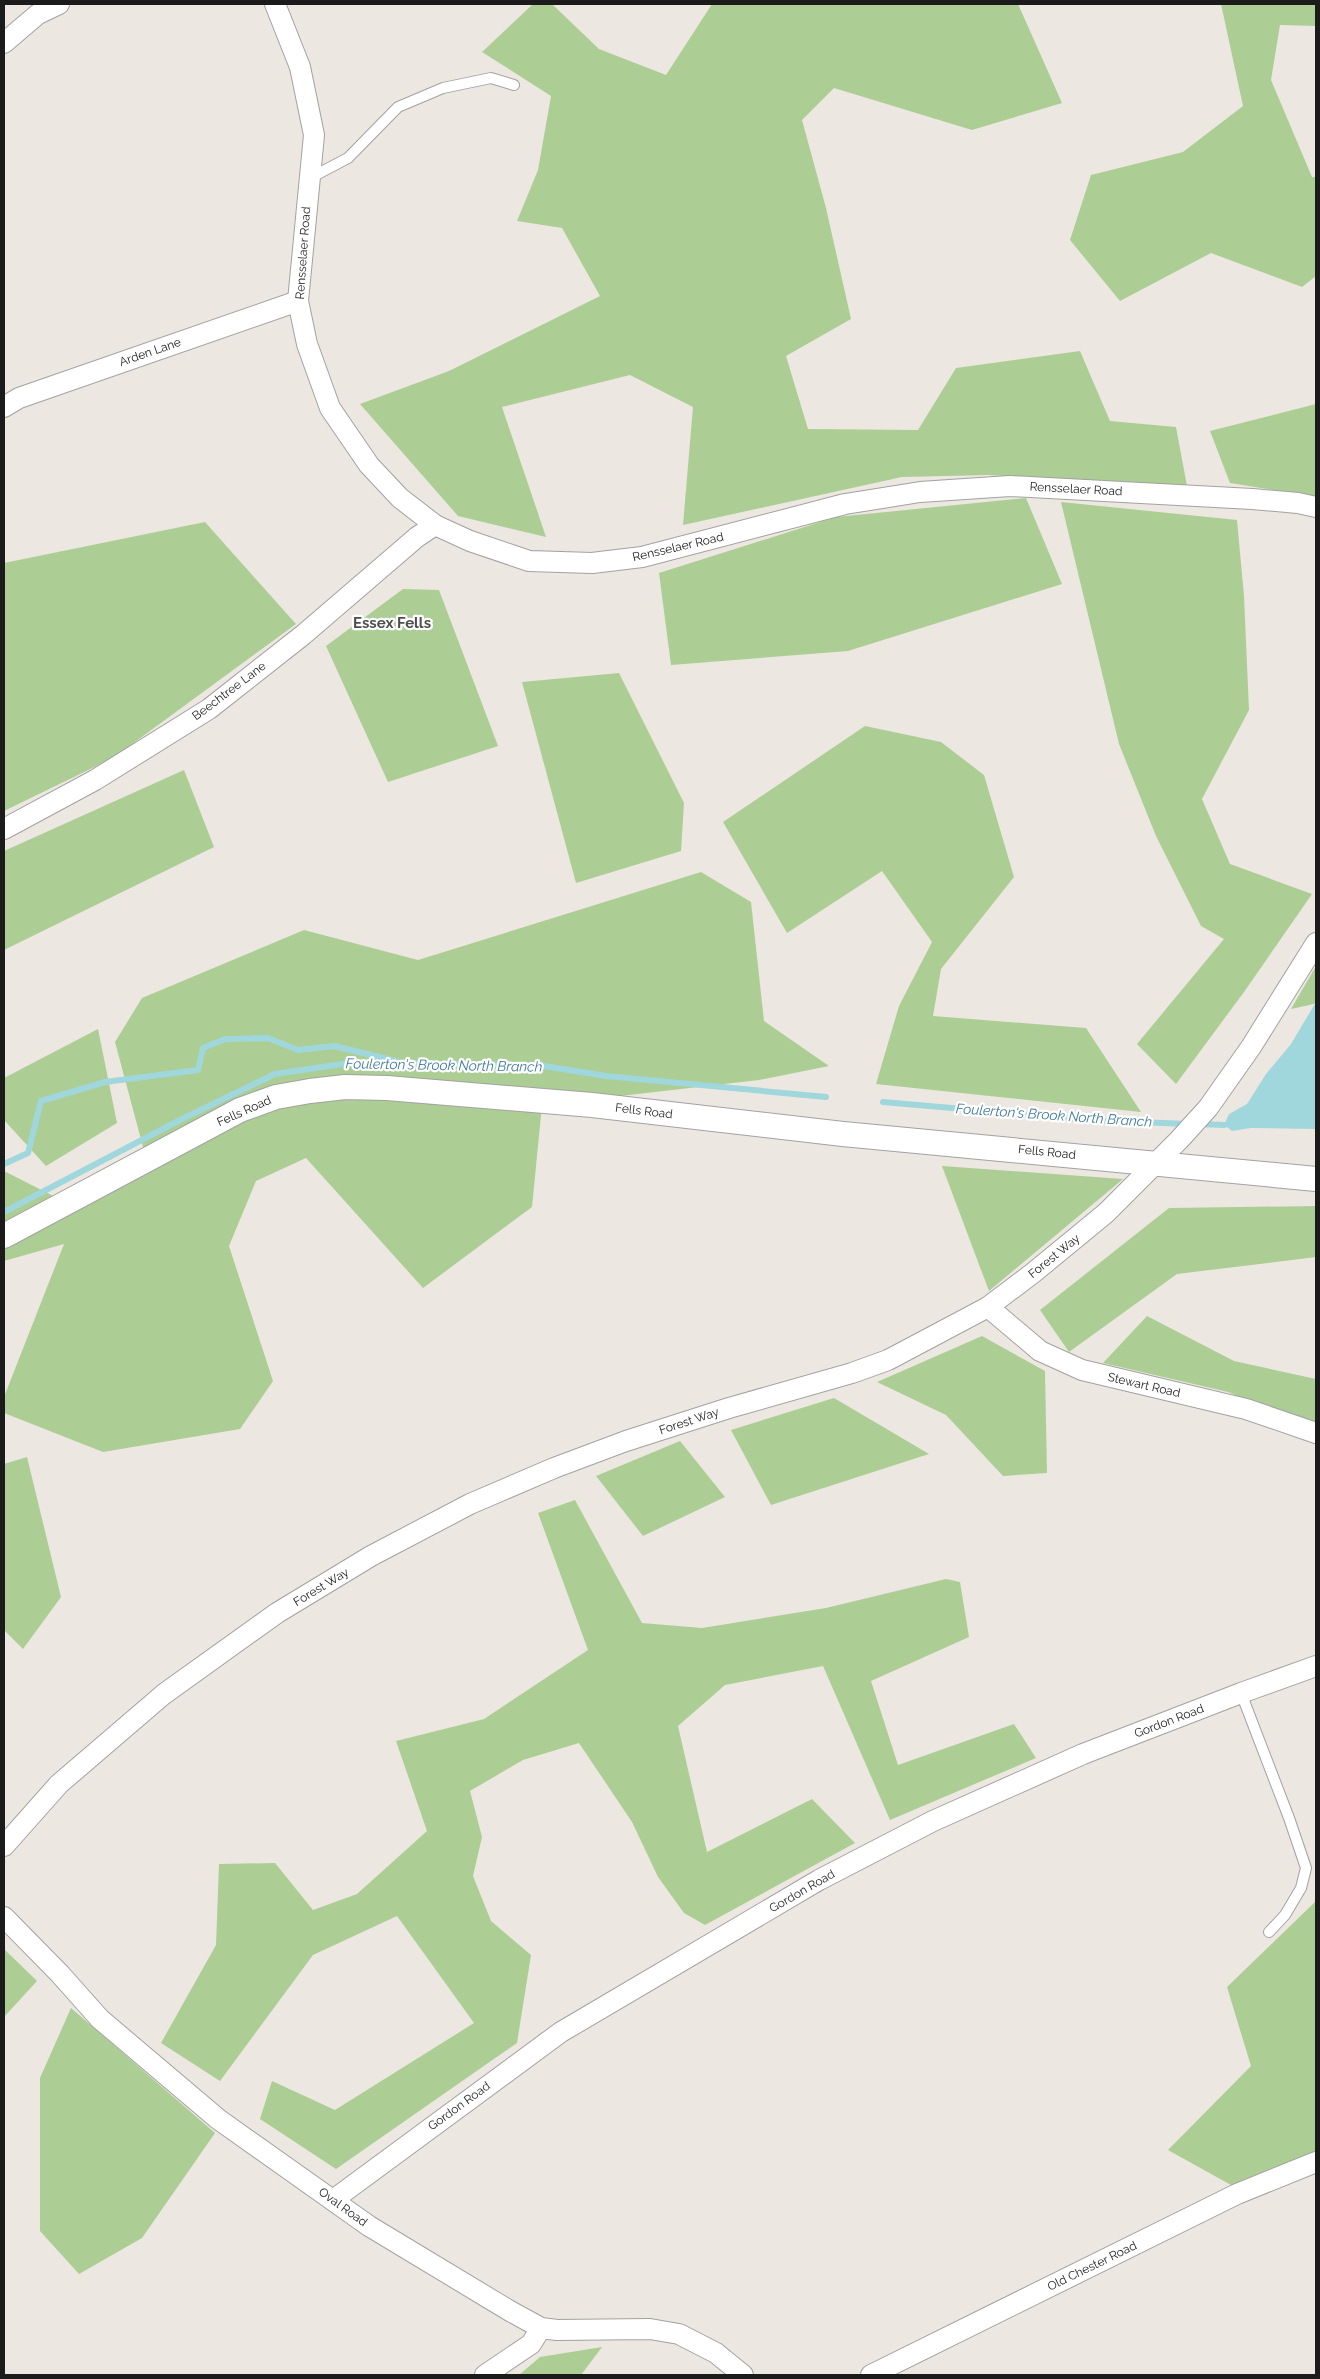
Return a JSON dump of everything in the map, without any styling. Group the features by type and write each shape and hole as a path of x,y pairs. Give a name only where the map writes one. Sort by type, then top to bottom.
{"street":[{"path":"4,43 38,14 59,4"},
{"name":"Rensselaer Road","path":"275,4 300,67 314,135 298,301 307,344 330,408 369,465 400,498 435,525 470,541 529,561 592,563 642,557 845,504 920,492 1010,486 1252,499 1298,503 1316,507"},
{"name":"Arden Lane","path":"4,407 19,398 298,301"},
{"name":"Beechtree Lane","path":"4,829 95,780 209,709 303,635 417,537 435,525"},
{"name":"Forest Way","path":"4,1846 59,1784 164,1694 277,1613 371,1556 470,1504 554,1468 710,1414 833,1379 888,1360 988,1307 1099,1219 1157,1164 1208,1108 1251,1046 1316,943"},
{"name":"Fells Road","path":"4,1236 240,1110 276,1096 345,1087 592,1104 844,1134 1316,1179"},
{"name":"Stewart Road","path":"988,1307 1040,1351 1082,1370 1246,1409 1316,1433"},
{"name":"Gordon Road","path":"332,2200 561,2032 819,1880 951,1813 1083,1754 1316,1666"},
{"name":"Oval Road","path":"4,1917 100,2018 218,2119 369,2226 541,2328 557,2330 650,2329 679,2334 716,2353 743,2375"},
{"name":"Old Chester Road","path":"871,2375 1238,2194 1316,2162"},
{"path":"485,2375 530,2344 541,2328"}],"lane":[{"path":"309,178 348,158 398,107 444,88 491,78 514,85"},
{"path":"1241,1693 1306,1868 1302,1888 1285,1915 1269,1932"}],"green space":[{"path":"533,4 552,4 599,49 666,75 712,4 1018,4 1062,103 972,130 834,88 802,120 826,208 851,319 786,356 808,429 918,430 956,368 1080,351 1110,421 1176,427 1187,486 988,475 902,477 683,525 693,407 630,375 502,407 546,537 458,516 360,404 449,371 600,296 562,228 517,221 538,170 551,96 482,52"},
{"path":"1221,4 1316,4 1316,26 1280,25 1271,80 1312,177 1316,177 1316,276 1302,287 1211,253 1120,301 1070,240 1091,175 1183,152 1243,106"},
{"path":"1316,404 1316,497 1230,483 1210,431"},
{"path":"1026,498 1062,584 848,651 671,665 659,573 836,517"},
{"path":"1061,502 1237,520 1244,596 1249,710 1202,799 1230,864 1312,894 1244,992 1176,1084 1137,1044 1224,939 1201,926 1156,836 1119,744"},
{"path":"205,522 296,624 113,758 4,811 4,563"},
{"path":"403,589 439,590 498,746 388,782 326,646"},
{"path":"619,673 684,803 681,851 576,883 522,682"},
{"path":"865,726 941,742 984,775 1014,877 941,969 933,1016 1086,1028 1141,1112 876,1084 899,1006 932,942 882,871 787,933 723,822"},
{"path":"184,770 214,847 4,950 4,851"},
{"path":"701,872 751,902 764,1021 829,1066 759,1080 542,1105 532,1207 423,1288 306,1158 256,1181 229,1246 273,1381 240,1429 103,1452 4,1413 4,1397 64,1244 4,1261 4,1171 69,1204 147,1162 115,1042 142,998 304,930 418,960"},
{"path":"1316,966 1316,1002 1291,1009"},
{"path":"98,1029 117,1123 46,1166 4,1120 4,1078"},
{"path":"942,1166 1123,1179 989,1291"},
{"path":"1316,1206 1316,1257 1177,1274 1069,1352 1040,1310 1169,1208"},
{"path":"1147,1316 1234,1361 1316,1379 1316,1429 1228,1392 1103,1363"},
{"path":"982,1336 1045,1371 1047,1473 1003,1476 946,1415 877,1382"},
{"path":"834,1398 929,1454 771,1505 731,1430"},
{"path":"680,1441 725,1497 643,1536 596,1476"},
{"path":"27,1457 61,1597 23,1649 4,1630 4,1464"},
{"path":"575,1500 642,1623 702,1628 826,1608 946,1579 960,1582 969,1637 871,1681 898,1765 1014,1724 1036,1758 890,1820 823,1666 725,1685 678,1726 707,1852 812,1799 855,1843 705,1925 684,1913 658,1877 632,1822 579,1743 523,1760 470,1791 482,1837 473,1876 491,1921 531,1955 517,2043 336,2169 260,2119 272,2081 335,2110 474,2023 397,1916 313,1955 220,2081 161,2043 216,1945 219,1864 275,1863 313,1910 357,1894 427,1831 396,1741 484,1719 588,1650 538,1513"},
{"path":"1316,1901 1316,2172 1249,2195 1168,2150 1251,2066 1227,1987"},
{"path":"4,1949 37,1981 4,2017"},
{"path":"71,2008 215,2133 142,2238 79,2274 40,2231 40,2078"},
{"path":"602,2347 581,2375 519,2375 540,2357"}],"water":[{"path":"1316,1002 1316,1129 1251,1128 1232,1131 1224,1125 1229,1114 1247,1104 1266,1074 1291,1044"}],"waterway":[{"path":"4,1164 28,1153 41,1101 105,1082 198,1070 203,1048 225,1039 268,1038 298,1050 334,1046 396,1061"},
{"name":"Foulerton's Brook North Branch","path":"4,1212 180,1120 275,1074 349,1063 538,1065 606,1076 826,1097"},
{"name":"Foulerton's Brook North Branch","path":"883,1102 1089,1120 1188,1124"},
{"name":"Foulerton's Brook North Branch","path":"1198,1124 1224,1125"}],"district":[{"name":"Essex Fells","path":"392,623"}]}
